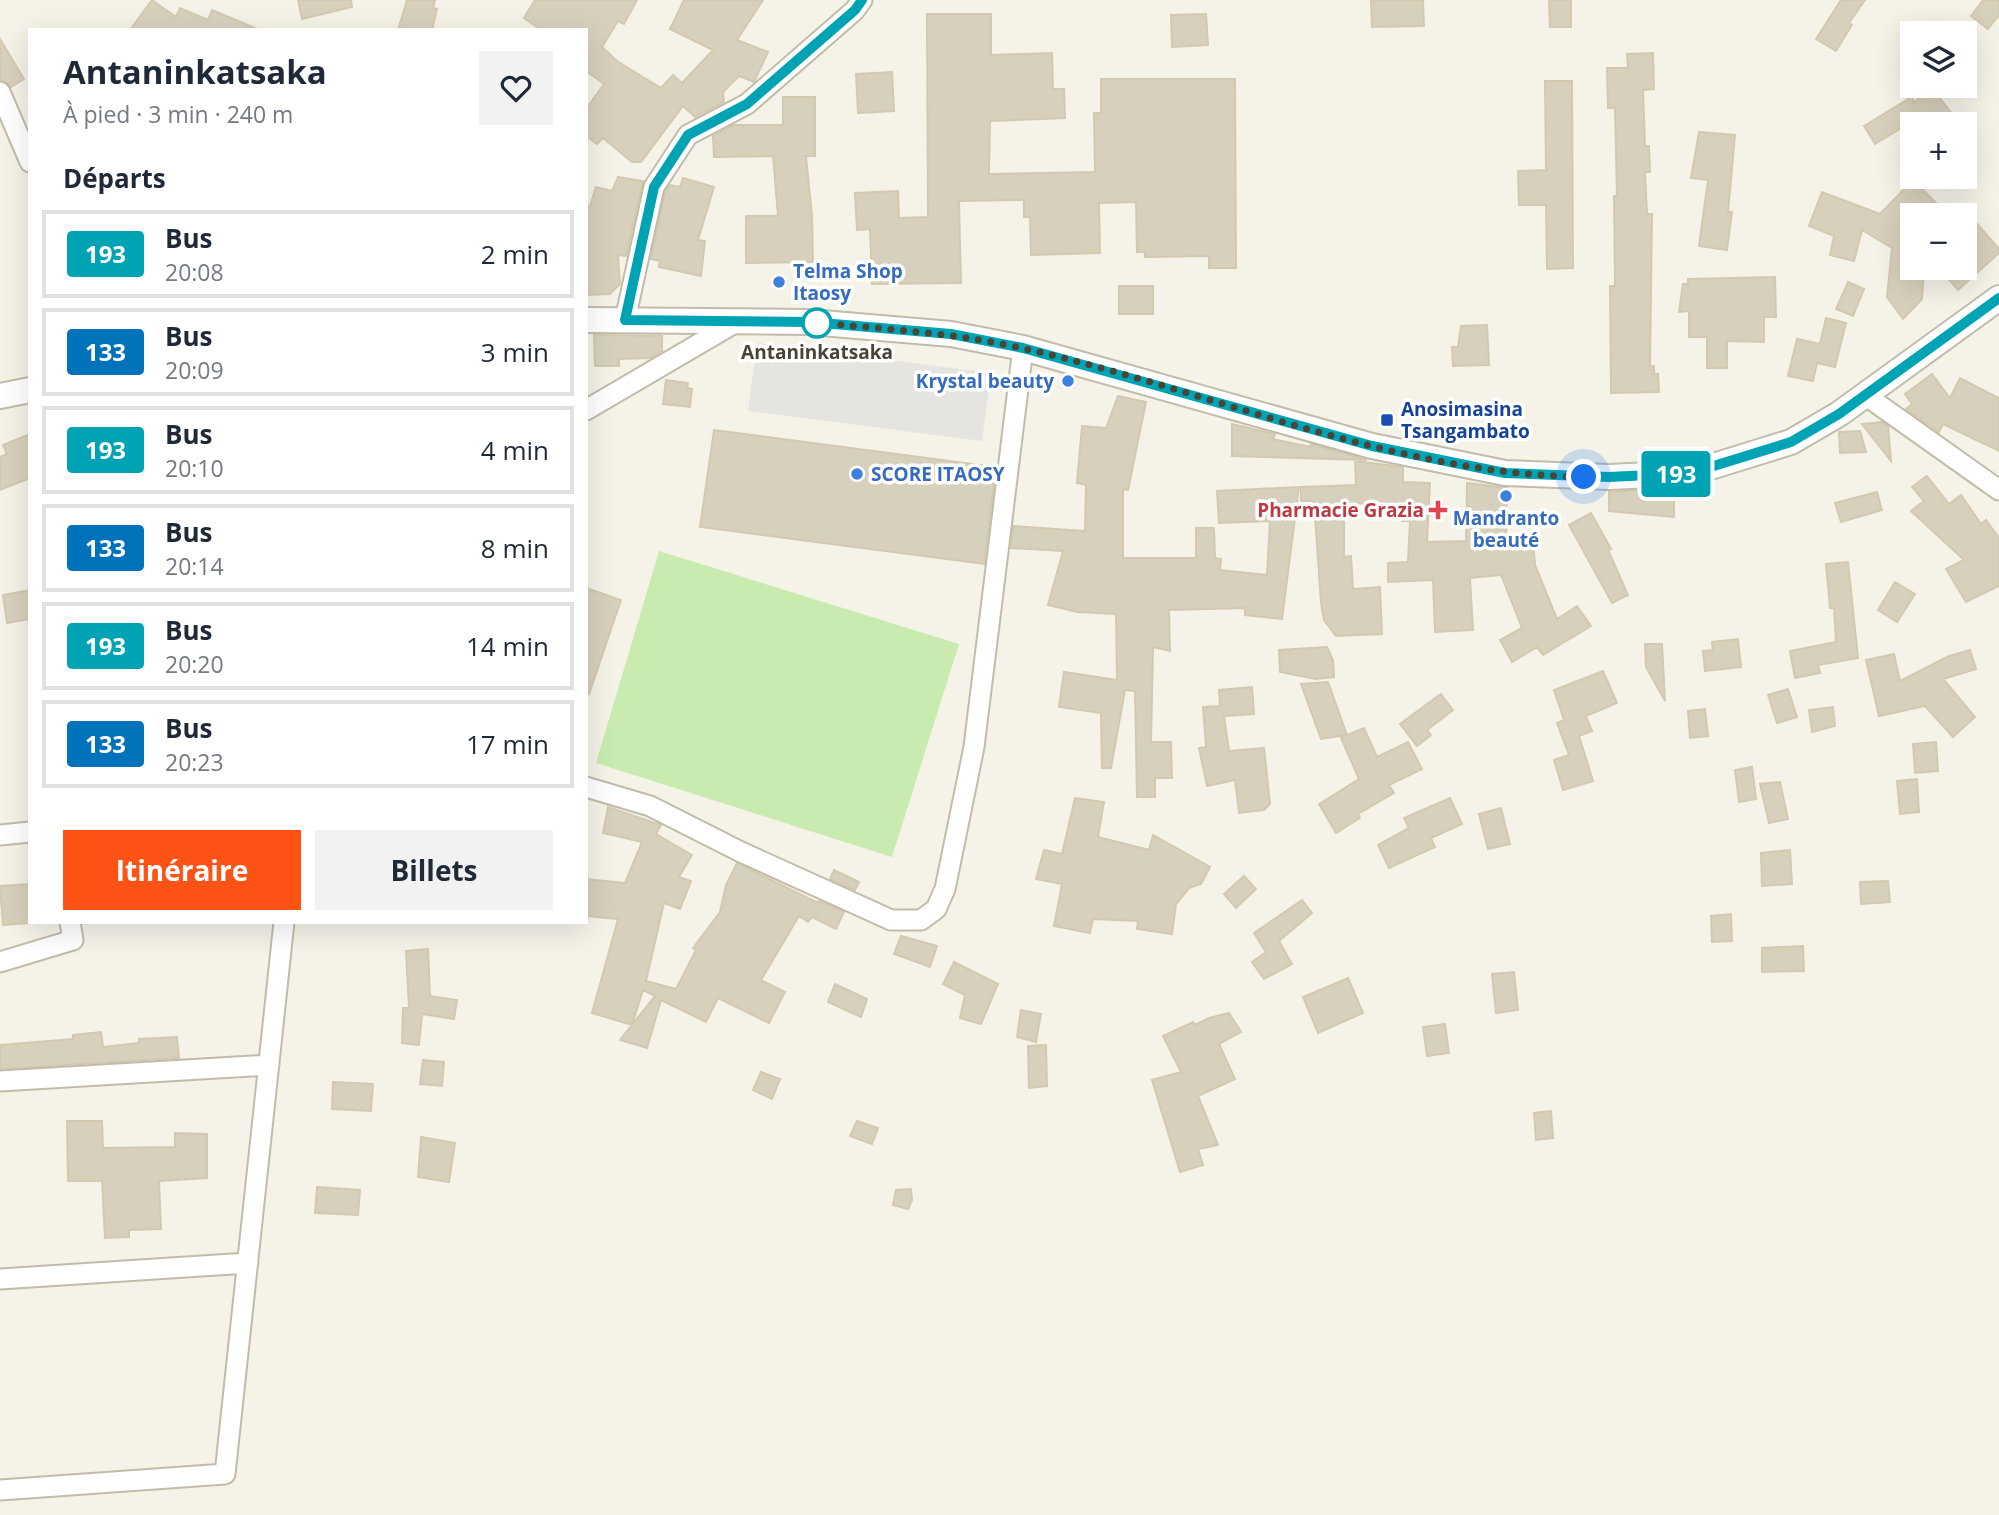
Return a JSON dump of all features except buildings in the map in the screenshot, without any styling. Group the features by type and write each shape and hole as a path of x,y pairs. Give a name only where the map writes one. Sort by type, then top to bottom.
{"street":[{"path":"625,320 654,187 688,135 747,104 855,10 862,0"},
{"path":"0,92 28,157"},
{"path":"588,320 810,322 951,334 1023,348 1372,446 1505,473 1560,476 1691,473 1791,442 1839,414 1999,298"},
{"path":"588,409 739,321"},
{"path":"588,789 650,806 741,852 891,920 921,920 936,909 945,889 975,747 1023,348"},
{"path":"0,396 28,390"},
{"path":"1865,395 1999,490"},
{"path":"0,835 28,832"},
{"path":"0,962 73,940 70,924"},
{"path":"0,1490 225,1474 284,924"},
{"path":"0,1081 269,1065"},
{"path":"0,1279 248,1263"}],"green space":[{"path":"659,551 959,644 892,857 596,763"}],"shaded area":[{"path":"757,343 991,373 982,441 748,411"}],"bus line":[{"name":"193","path":"862,0 855,10 747,104 688,135 654,187 625,320 810,322 951,334 1023,348 1372,446 1505,473 1609,477 1691,473 1791,442 1839,414 1999,298"}],"place":[{"name":"Telma Shop Itaosy","path":"779,282"},
{"name":"Antaninkatsaka","path":"817,323"},
{"name":"Krystal beauty","path":"1068,381"},
{"name":"Anosimasina Tsangambato","path":"1387,420"},
{"name":"SCORE ITAOSY","path":"857,474"},
{"name":"Mandranto beauté","path":"1506,496"},
{"name":"Pharmacie Grazia","path":"1438,510"}],"route":[{"path":"817,323 810,322 951,334 1023,348 1372,446 1505,473 1584,477"}]}
